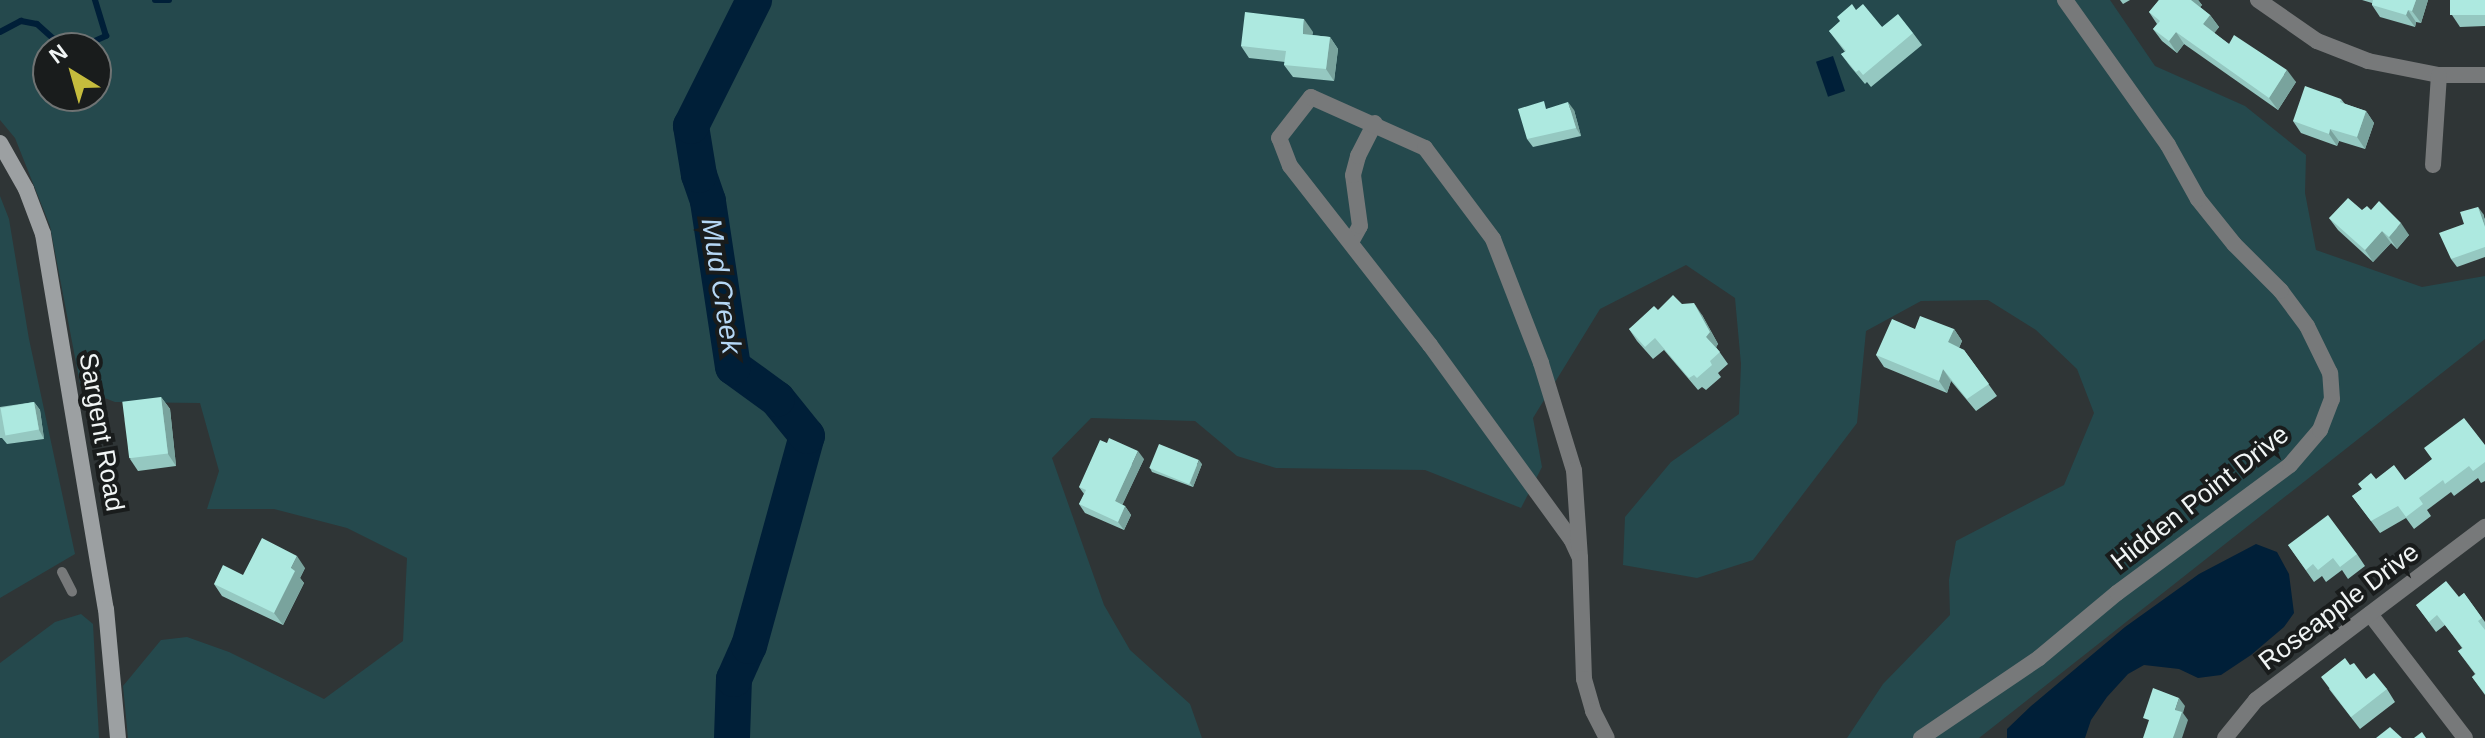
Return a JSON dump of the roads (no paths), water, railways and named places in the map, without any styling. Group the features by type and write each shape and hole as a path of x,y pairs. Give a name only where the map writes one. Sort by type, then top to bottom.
{"street":[{"name":"Hidden Point Drive","path":"1921,738 2073,634 2117,593 2290,465 2320,430 2332,399 2330,373 2307,326 2281,291 2240,250 2198,199 2168,145 2065,0"},
{"path":"2258,0 2301,32 2334,49 2386,66 2439,75 2485,75"},
{"path":"2433,165 2439,75"},
{"path":"1580,558 1571,539 1351,242 1290,166 1279,138 1311,97 1375,123 1425,148 1493,239 1541,363 1574,470 1580,558 1584,679 1593,711 1607,738"},
{"path":"1351,242 1360,226 1353,175 1358,156 1375,123"},
{"name":"Sargent Road","path":"0,143 26,189 43,234 106,609 118,738"},
{"name":"Roseapple Drive","path":"2226,735 2256,700 2485,527"},
{"path":"2370,614 2465,738"}],"lane":[{"path":"62,572 72,592"}],"waterway":[{"path":"95,0 105,32"},
{"path":"155,0 169,0"},
{"name":"Mud Creek","path":"732,738 734,679 749,646 807,436 777,399 733,367 708,201 699,175 691,126 754,0"},
{"path":"0,32 21,21 37,24 46,32"}]}
